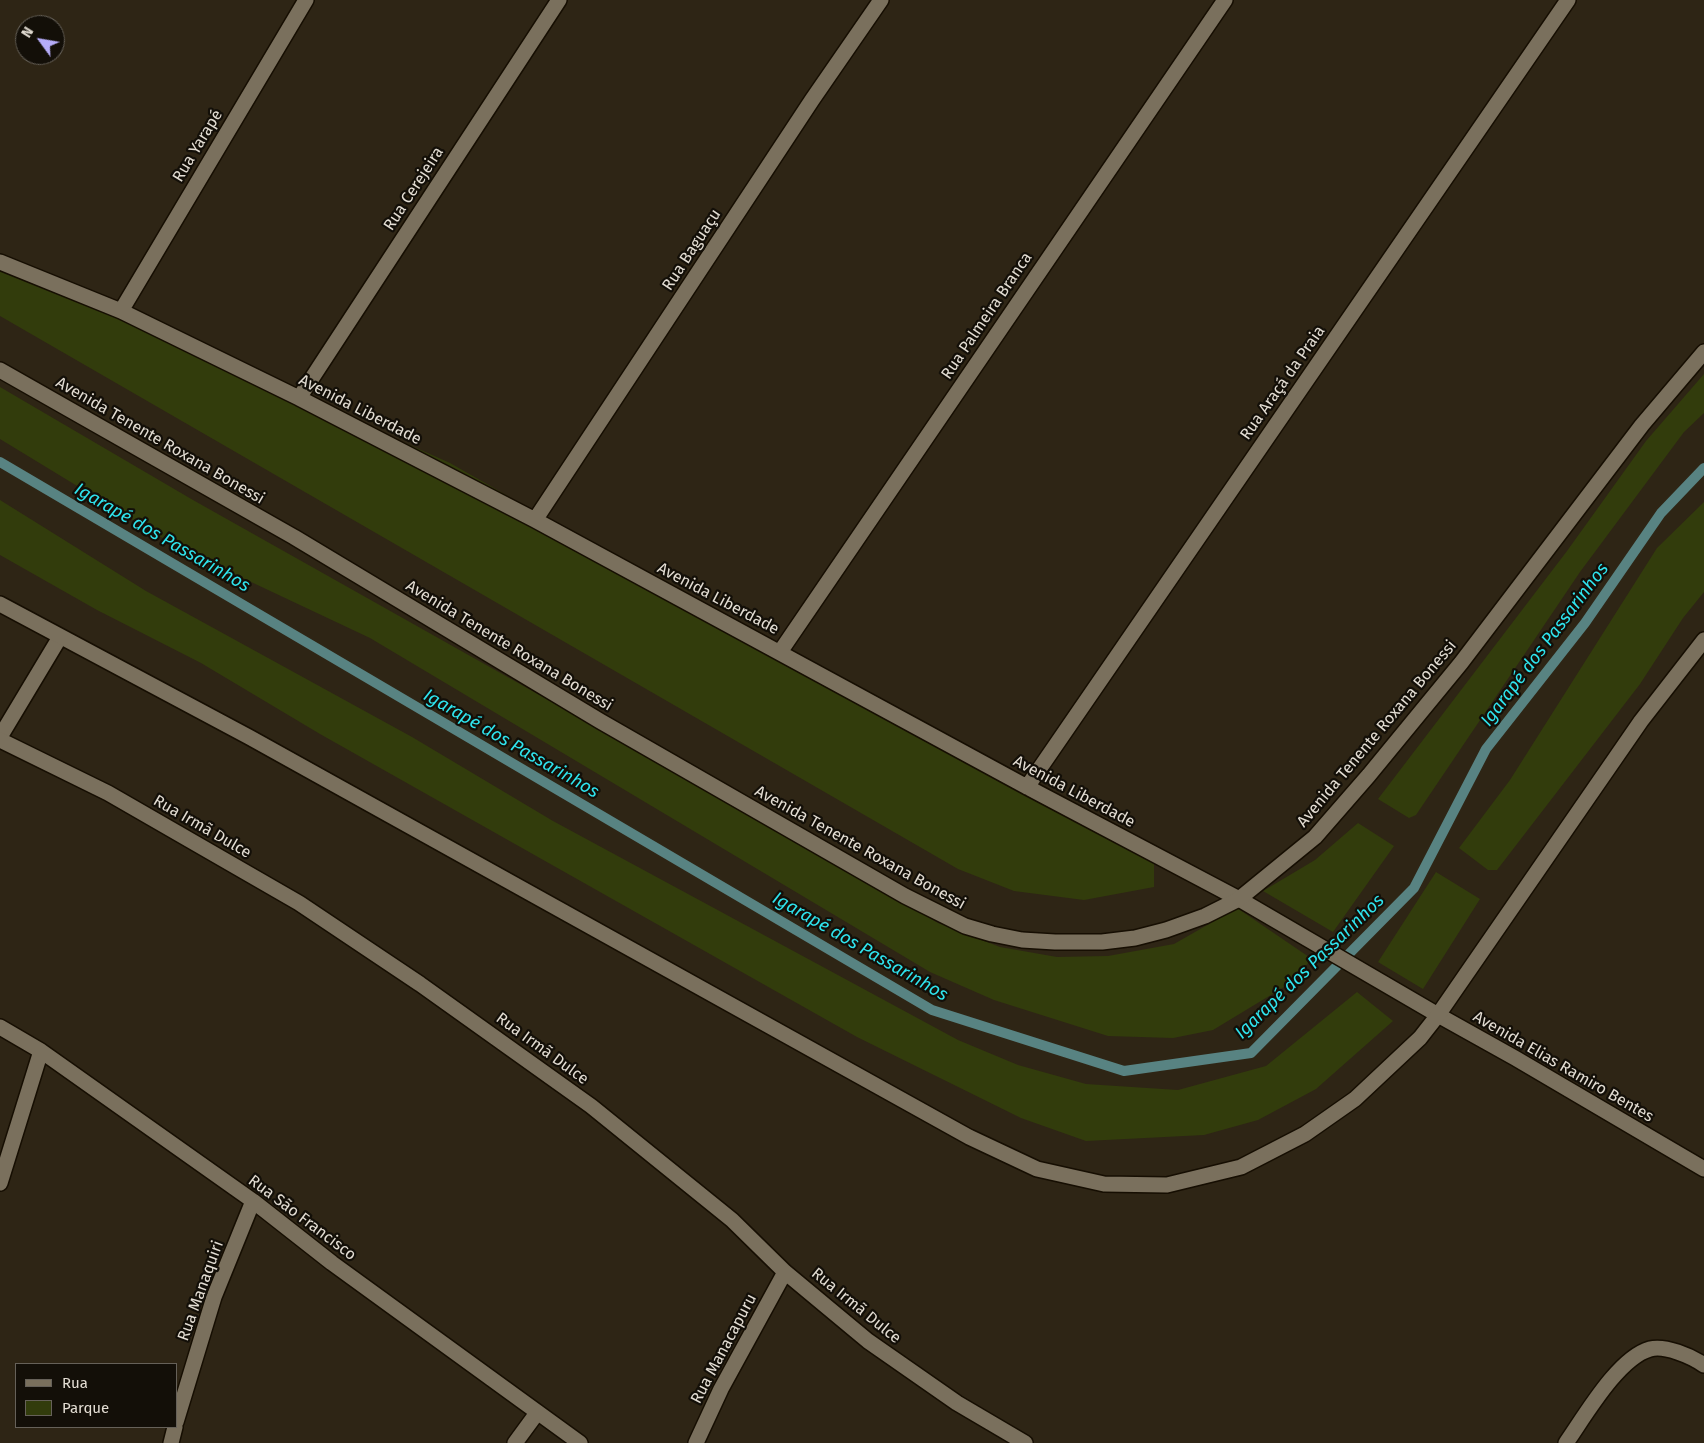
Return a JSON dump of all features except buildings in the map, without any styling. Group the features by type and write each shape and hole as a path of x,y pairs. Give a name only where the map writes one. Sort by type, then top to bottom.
{"street":[{"name":"Rua Yarapé","path":"121,311 306,0"},
{"name":"Rua Cerejeira","path":"299,398 559,0"},
{"name":"Rua Baguaçu","path":"535,520 807,108 881,0"},
{"name":"Rua Palmeira Branca","path":"780,652 1225,0"},
{"name":"Rua Araçá da Praia","path":"1027,787 1568,0"},
{"name":"Avenida Liberdade","path":"0,262 121,311 299,398 535,520 1027,787 1240,899 1405,996"},
{"name":"Avenida Tenente Roxana Bonessi","path":"0,370 294,537 600,722 906,896 965,926 992,934 1022,940 1102,942 1135,938 1166,930 1205,916 1240,899 1316,837 1461,663 1642,426 1704,352"},
{"path":"0,604 250,737 969,1137 1037,1169 1104,1184 1167,1185 1241,1166 1305,1134 1356,1099 1420,1038 1438,1015 1641,721 1704,640"},
{"path":"0,739 60,637"},
{"name":"Rua Irmã Dulce","path":"0,739 108,793 299,903 420,984 591,1106 732,1220 785,1272 868,1341 957,1403 1025,1443"},
{"name":"Avenida Elias Ramiro Bentes","path":"1405,996 1516,1058 1704,1169"},
{"name":"Rua São Francisco","path":"0,1027 41,1051 253,1202 332,1263 580,1443"},
{"path":"0,1183 41,1051"},
{"name":"Rua Manaquiri","path":"178,1415 214,1297 253,1202"},
{"name":"Rua Manacapuru","path":"696,1443 721,1390 785,1272"},
{"path":"1566,1443 1614,1375 1634,1358 1650,1349 1674,1350 1704,1364"},
{"path":"515,1443 537,1412"},
{"path":"171,1443 175,1428"}],"green space":[{"path":"0,270 112,312 450,463 986,769 1154,860 1154,887 1084,900 1014,891 958,869 0,316"},
{"path":"1704,374 1704,413 1684,432 1580,572 1416,815 1409,818 1378,799 1567,551 1646,441"},
{"path":"0,387 193,500 806,845 938,923 1000,947 1057,957 1108,956 1174,944 1237,908 1312,959 1289,984 1213,1030 1173,1038 1108,1036 994,1000 930,972 370,638 179,548 0,439"},
{"path":"0,500 146,591 412,737 553,821 958,1040 1018,1065 1086,1084 1178,1090 1266,1066 1357,992 1393,1021 1316,1089 1258,1120 1204,1135 1086,1141 1021,1118 857,1037 320,734 201,663 97,610 0,555"},
{"path":"1704,502 1704,592 1683,618 1640,684 1497,870 1488,870 1459,848 1510,780 1657,548"},
{"path":"1358,823 1394,846 1333,932 1263,891 1315,860"},
{"path":"1436,872 1480,899 1423,989 1378,962"}],"waterway":[{"name":"Igarapé dos Passarinhos","path":"0,462 932,1010 1124,1071 1251,1053 1414,888 1486,749 1585,623 1661,513 1704,468"}]}
